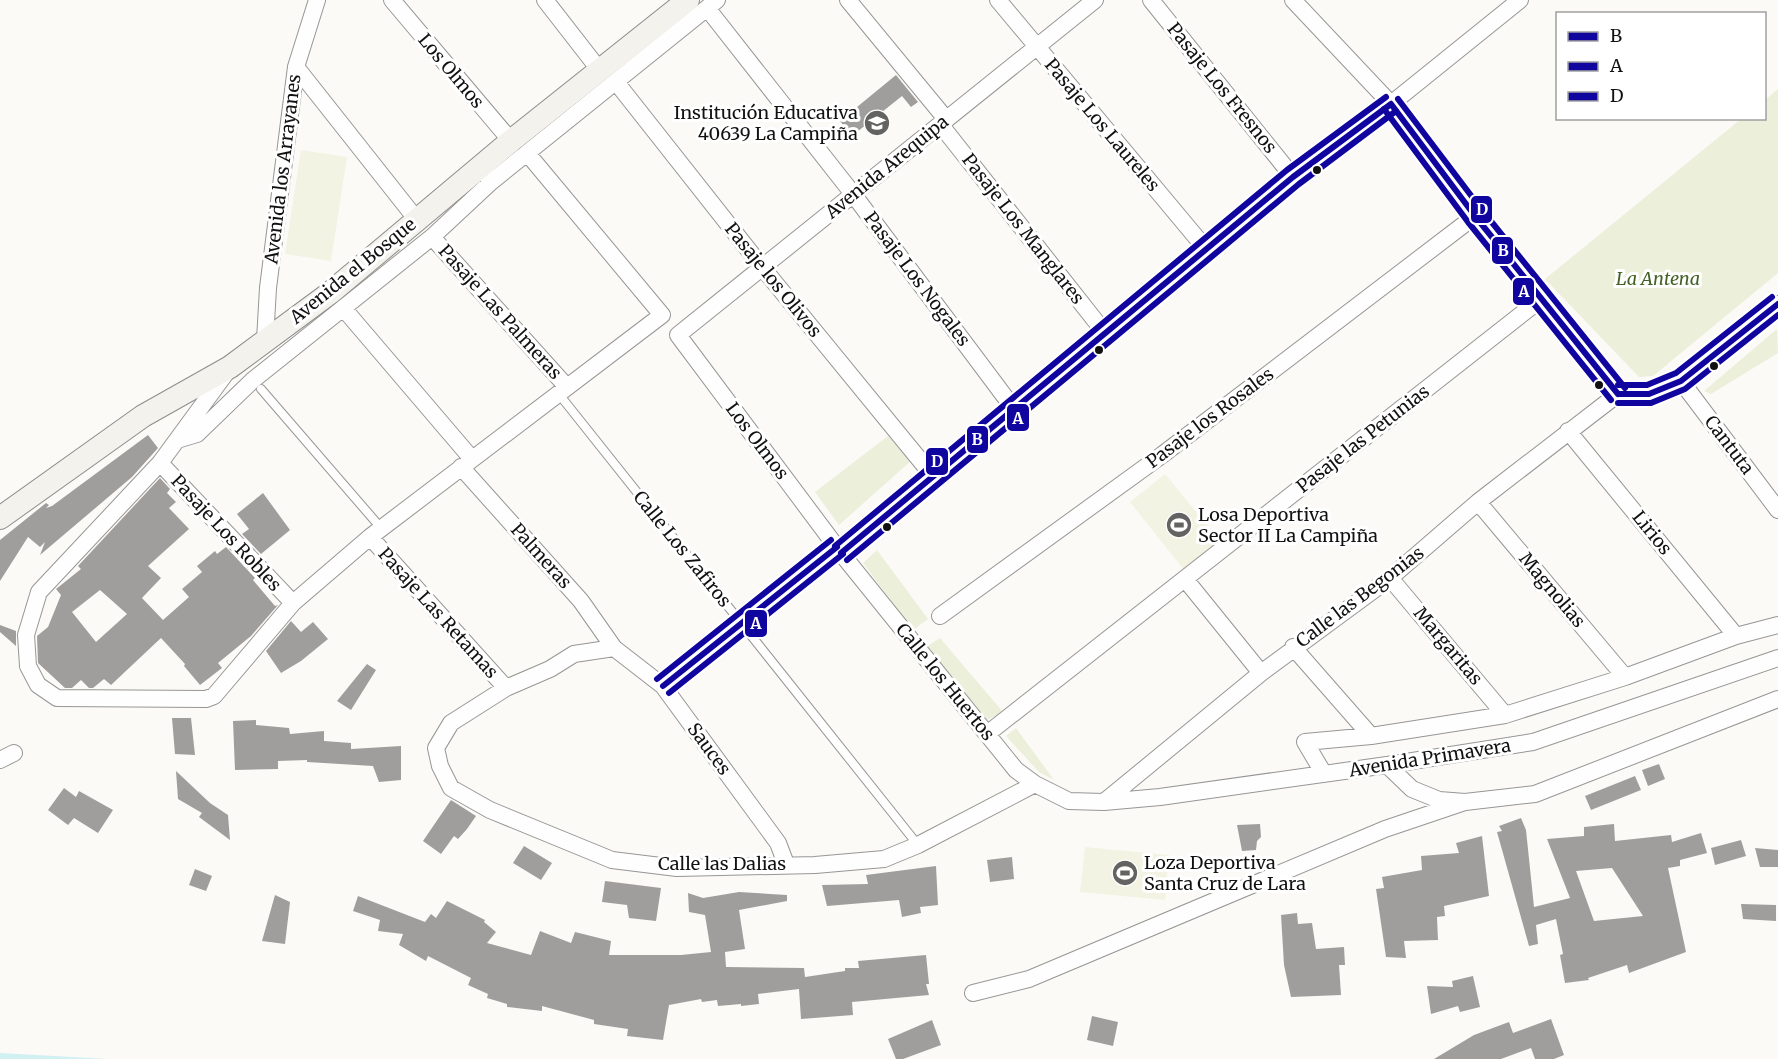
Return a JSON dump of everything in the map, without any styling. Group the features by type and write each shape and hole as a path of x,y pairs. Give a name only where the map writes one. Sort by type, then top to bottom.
{"street":[{"name":"Avenida los Arrayanes","path":"265,340 268,288 296,67 317,0"},
{"name":"Los Olmos","path":"392,0 662,315 563,390"},
{"name":"Pasaje los Olivos","path":"545,0 933,476"},
{"name":"Pasaje Los Manglares","path":"848,0 1106,333"},
{"name":"Pasaje Los Laureles","path":"998,0 1206,249"},
{"name":"Avenida Arequipa","path":"678,335 1095,0"},
{"name":"Pasaje Los Fresnos","path":"1151,0 1293,177"},
{"path":"1293,0 1392,104 1475,216 1617,394 1648,394 1681,381 1775,311"},
{"path":"663,686 933,476 1293,177 1392,104 1520,0"},
{"name":"Avenida el Bosque","path":"0,518 143,416 230,367 330,293 417,220 485,175 704,3"},
{"name":"Pasaje Los Nogales","path":"704,3 853,194 1014,409"},
{"path":"296,67 417,220"},
{"path":"177,440 197,434 253,380 432,237 485,175"},
{"name":"Pasaje los Rosales","path":"940,616 1162,455 1475,216"},
{"name":"Pasaje Las Palmeras","path":"432,237 563,390"},
{"name":"Pasaje las Petunias","path":"987,734 1541,299"},
{"name":"Palmeras","path":"344,309 581,601 614,648"},
{"name":"Los Olmos","path":"678,335 839,550"},
{"path":"230,367 160,463 39,592 25,639 28,666 38,685 57,698 206,699 214,696 293,603 375,532 563,390"},
{"name":"Cantuta","path":"1681,381 1778,510"},
{"name":"Calle las Begonias","path":"1104,802 1260,673 1390,578 1479,502 1568,430 1617,394"},
{"name":"Lirios","path":"1568,430 1736,636"},
{"name":"Pasaje Los Robles","path":"160,463 293,603"},
{"name":"Magnolias","path":"1479,502 1625,677"},
{"name":"Pasaje Las Retamas","path":"375,532 506,688"},
{"name":"Calle los Huertos","path":"839,550 1016,770 1035,784 1069,801"},
{"name":"Margaritas","path":"1390,578 1505,715"},
{"path":"1185,579 1260,673"},
{"path":"1324,774 1305,742 1371,736 1505,715 1625,677 1736,636 1778,625"},
{"path":"506,688 550,669 574,654 614,648"},
{"name":"Sauces","path":"614,648 663,686 778,843 786,864"},
{"path":"1293,648 1371,736"},
{"name":"Avenida Primavera","path":"1069,801 1104,802 1160,797 1533,742 1778,658"},
{"name":"Calle las Dalias","path":"506,688 451,723 436,747 440,766 451,788 490,810 612,860 677,868 884,860 918,845 1035,784"},
{"path":"1387,765 1412,789 1439,800 1465,802 1535,794 1778,699"},
{"path":"973,993 1029,979 1385,830 1465,802"}],"lane":[{"path":"261,389 375,532"},
{"name":"Calle Los Zafiros","path":"563,390 742,624 918,845"}],"green space":[{"name":"La Antena","path":"1778,89 1778,273 1653,376 1639,377 1545,279 1740,120 1766,120 1766,99"},
{"path":"301,150 347,157 331,261 285,254"},
{"path":"1777,329 1778,353 1711,394 1704,391"},
{"path":"888,436 912,460 839,525 815,492"},
{"path":"1165,474 1220,541 1184,570 1130,502"},
{"path":"877,550 928,619 913,630 863,563"},
{"path":"940,638 1003,712 987,720 926,647"},
{"path":"1016,728 1054,780 1039,772 1006,736"},
{"name":"Loza Deportiva Santa Cruz de Lara","path":"1085,847 1169,855 1165,900 1080,892"}],"water":[{"path":"0,1053 108,1059 0,1059"}],"building":[{"path":"896,75 918,102 911,107 902,96 852,136 840,121"},
{"path":"148,435 158,448 132,477 40,555 45,542 40,547 28,537 0,581 0,540 46,503 49,505 46,508 52,506"},
{"path":"160,478 170,489 167,493 176,502 169,508 189,529 148,566 161,578 142,598 163,620 189,597 182,589 202,572 197,566 215,551 217,554 226,547 255,578 253,580 275,606 278,605 251,636 218,663 222,668 200,685 184,666 185,664 161,638 111,685 104,679 93,688 89,688 81,680 72,688 65,688 38,663 37,636 48,627 61,595 56,589 81,569 78,566","holes":["100,590 127,614 96,642 72,612"]},
{"path":"263,493 290,530 261,554 242,534 249,529 237,514"},
{"path":"291,621 301,632 313,622 328,639 301,661 281,673 266,651"},
{"path":"0,625 16,631 16,646 0,632"},
{"path":"367,664 376,670 351,710 337,701"},
{"path":"172,718 191,718 195,755 175,754"},
{"path":"256,720 256,725 289,728 290,734 324,731 324,741 351,743 351,749 401,746 401,780 379,782 373,766 307,762 307,760 278,761 278,769 235,770 233,721"},
{"path":"1659,764 1665,779 1648,786 1642,770"},
{"path":"176,771 210,803 228,815 230,840 199,817 202,813 178,799"},
{"path":"1635,776 1641,790 1591,810 1585,796"},
{"path":"64,788 76,797 79,791 113,810 98,833 74,818 68,825 48,810"},
{"path":"451,800 476,816 458,839 454,836 441,854 423,841"},
{"path":"1521,818 1526,830 1534,907 1570,898 1547,839 1584,836 1584,827 1614,824 1615,841 1671,835 1672,842 1701,833 1707,853 1680,860 1680,866 1668,868 1686,952 1629,973 1627,965 1588,978 1589,980 1565,983 1560,955 1563,954 1556,919 1536,925 1538,944 1529,946 1497,832 1502,831 1499,826","holes":["1612,868 1643,916 1594,921 1576,871"]},
{"path":"1260,824 1261,837 1257,841 1256,850 1242,851 1237,825"},
{"path":"1482,836 1489,896 1444,906 1445,916 1437,917 1438,940 1404,941 1406,958 1386,957 1376,889 1384,888 1382,877 1422,870 1421,856 1459,853 1456,843"},
{"path":"1741,840 1746,856 1715,865 1711,848"},
{"path":"524,846 552,863 541,880 513,863"},
{"path":"1755,848 1778,850 1778,867 1760,867"},
{"path":"1012,857 1014,879 990,882 987,860"},
{"path":"936,866 938,905 920,907 921,913 902,917 899,900 827,906 822,885 868,884 866,875"},
{"path":"195,869 212,876 206,891 189,885"},
{"path":"605,881 661,888 656,921 629,918 627,905 602,902"},
{"path":"739,892 787,895 787,901 739,910 745,949 725,952 726,967 804,968 805,977 845,971 845,968 859,968 858,961 926,955 929,984 926,984 929,995 852,1002 853,1015 801,1019 799,989 758,994 759,1004 741,1006 741,1004 718,1006 717,1000 702,1002 701,999 669,1005 663,1040 627,1036 628,1029 594,1024 594,1020 542,1006 542,1011 507,1007 507,1004 487,998 488,994 468,985 471,978 428,956 426,961 399,945 403,934 378,931 380,920 353,911 358,896 425,922 431,914 436,918 447,901 485,920 484,922 496,932 487,943 531,955 540,931 571,943 575,932 611,941 609,955 681,955 711,952 705,915 689,912 688,893 703,898"},
{"path":"275,895 290,902 285,944 262,941"},
{"path":"1741,904 1776,905 1776,921 1743,919"},
{"path":"1297,913 1298,924 1312,923 1316,949 1344,947 1345,965 1339,965 1341,995 1291,997 1284,965 1281,915"},
{"path":"1473,976 1480,1007 1460,1012 1458,1006 1431,1014 1427,986 1453,987 1452,981"},
{"path":"1092,1016 1118,1022 1113,1046 1087,1040"},
{"path":"1551,1019 1564,1055 1554,1059 1535,1059 1531,1048 1501,1059 1434,1059 1474,1035 1509,1022 1513,1033"},
{"path":"932,1020 941,1045 903,1059 896,1059 888,1039"}],"transit line":[{"name":"D","path":"835,546 1287,170 1386,97"},
{"name":"D","path":"1398,99 1482,210 1625,388"},
{"name":"B","path":"1391,104 1475,216 1618,394"},
{"name":"B","path":"841,553 1293,177 1391,104"},
{"name":"A","path":"1384,109 1468,222 1611,400"},
{"name":"A","path":"847,560 1299,184 1396,111"},
{"name":"D","path":"1618,385 1647,385 1676,373 1772,297"},
{"name":"B","path":"1618,394 1649,394 1681,381 1778,304"},
{"name":"A","path":"1618,403 1651,403 1685,389 1778,315"},
{"name":"D","path":"657,679 831,540"},
{"name":"B","path":"663,686 837,547"},
{"name":"A","path":"669,693 843,554"}],"place":[{"name":"Institución Educativa 40639 La Campiña","path":"877,123"},
{"name":"Losa Deportiva Sector II La Campiña","path":"1179,525"},
{"name":"Loza Deportiva Santa Cruz de Lara","path":"1125,873"}]}
